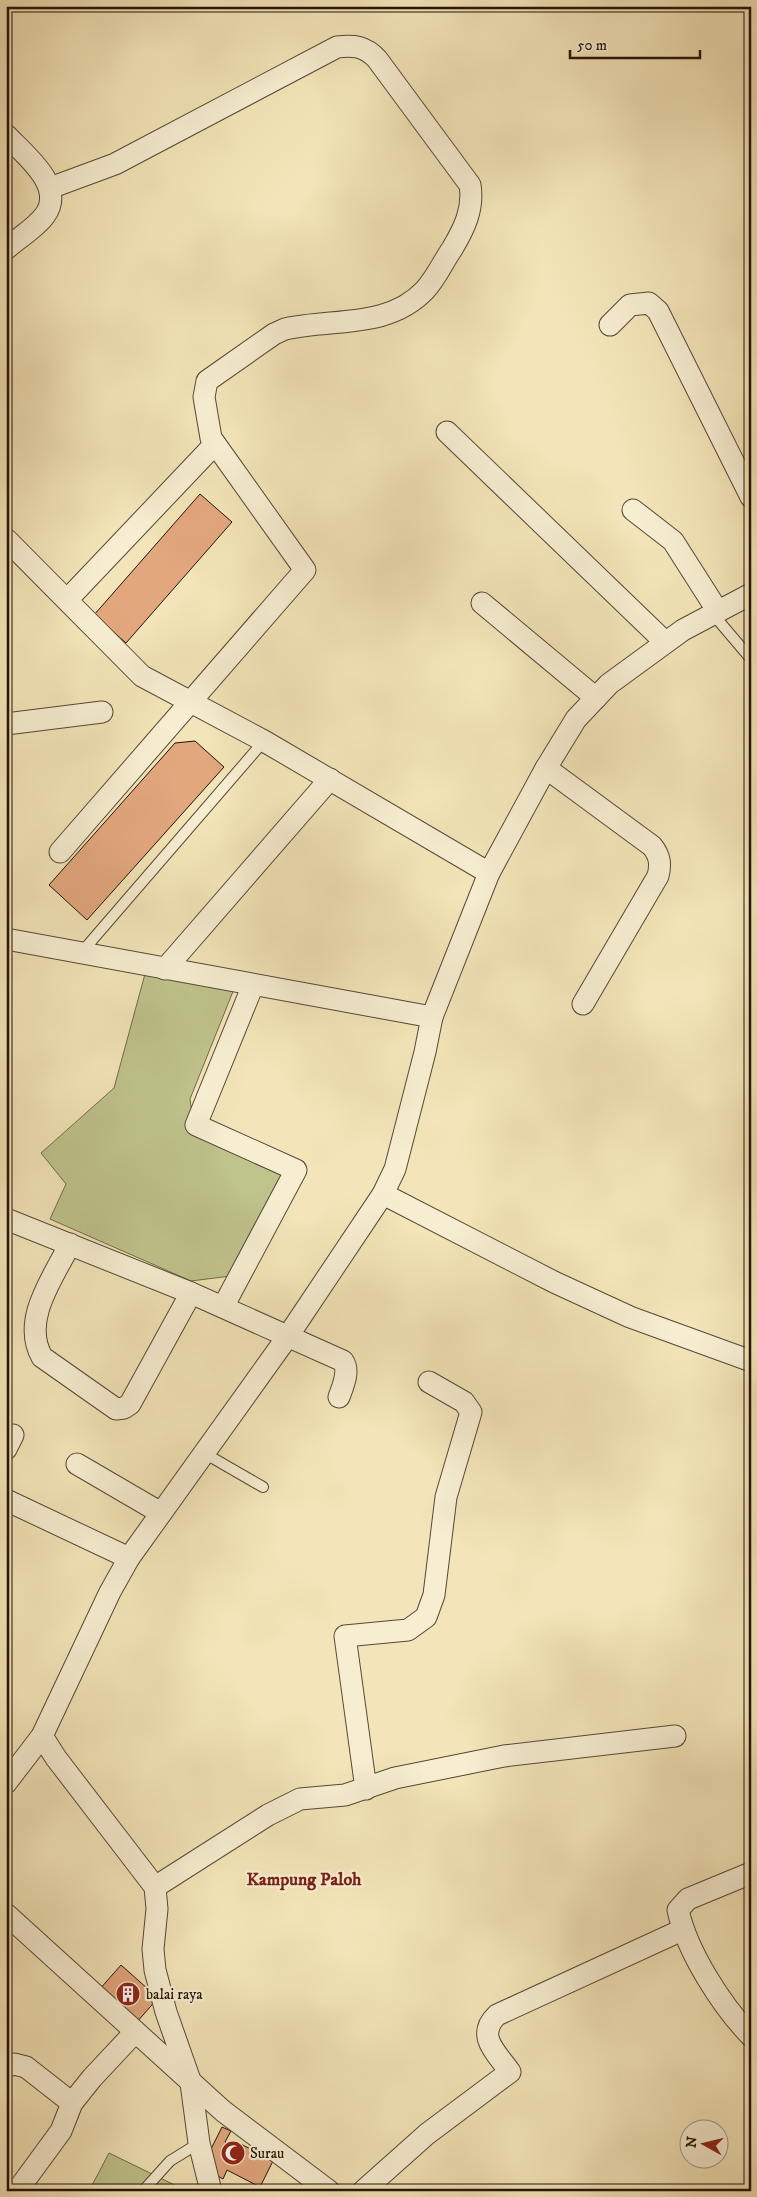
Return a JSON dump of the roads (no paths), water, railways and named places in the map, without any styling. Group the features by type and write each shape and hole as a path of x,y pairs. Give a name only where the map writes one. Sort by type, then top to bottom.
{"street":[{"path":"50,188 115,164 338,47 352,45 363,47 377,58 470,185 470,206 464,227 434,278 411,303 384,315 369,319 285,329 274,334 208,381 204,397 209,430 215,444 305,570 60,852"},
{"path":"6,135 42,174 50,188 51,201 45,216 6,249"},
{"path":"610,325 630,305 649,303 658,311 751,497"},
{"path":"447,432 665,642"},
{"path":"67,600 215,444"},
{"path":"633,510 673,541 715,612"},
{"path":"6,539 142,676 264,741 489,873"},
{"path":"6,1783 42,1736 110,1592 129,1558 288,1336 382,1194 395,1169 426,1052 432,1017 489,873 546,768 576,719 609,684 665,642 715,612 751,594"},
{"path":"482,603 596,698"},
{"path":"6,724 102,712"},
{"path":"546,768 652,846 658,854 660,865 658,876 583,1004"},
{"path":"165,969 330,779"},
{"path":"6,939 432,1017"},
{"path":"223,1307 296,1170 196,1125 253,985"},
{"path":"382,1194 554,1282 630,1317 751,1361"},
{"path":"6,1220 191,1293 343,1361 346,1366 346,1377 339,1397"},
{"path":"70,1244 34,1320 36,1346 42,1357 116,1409 124,1408 130,1404 191,1293"},
{"path":"366,1789 344,1636 408,1630 426,1617 434,1595 446,1497 471,1412 464,1402 429,1382"},
{"path":"78,1464 161,1513"},
{"path":"6,1500 129,1558"},
{"path":"42,1736 56,1758 155,1887 157,1910 153,1949 155,1970 166,2012 191,2083 199,2143 211,2191"},
{"path":"155,1887 268,1815 300,1799 346,1795 395,1778 504,1756 675,1736"},
{"path":"751,1873 688,1899 678,1910 682,1930 732,2016 751,2036"},
{"path":"6,1914 223,2111 329,2191"},
{"path":"363,2191 427,2134 510,2072 490,2043 487,2032 489,2023 497,2015 682,1930"},
{"path":"17,2191 61,2131 72,2103 92,2078 135,2032"},
{"path":"6,2067 14,2064 26,2066 72,2103"}],"lane":[{"path":"715,612 751,658"},
{"path":"81,953 264,741"},
{"path":"204,1453 263,1487"},
{"path":"143,2191 170,2161 199,2143"}],"place":[{"name":"balai raya","path":"128,1994"},
{"name":"Surau","path":"233,2153"}],"district":[{"name":"Kampung Paloh","path":"304,1879"}]}
